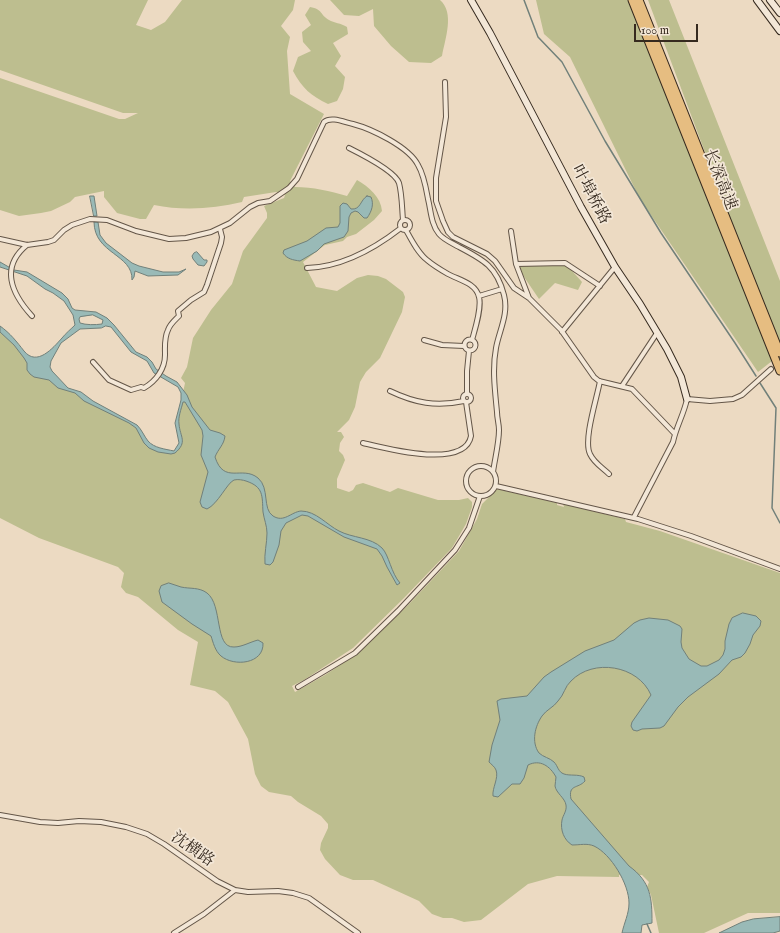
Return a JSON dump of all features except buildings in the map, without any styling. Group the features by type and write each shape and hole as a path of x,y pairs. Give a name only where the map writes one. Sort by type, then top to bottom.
{"highway":[{"name":"长深高速","path":"632,0 780,371"},
{"name":"长深高速","path":"639,0 780,353"}],"street":[{"name":"叶埠桥路","path":"471,0 490,33 581,207 615,267 658,333 680,377 687,399"},
{"path":"757,0 780,30"},
{"path":"770,0 780,13"},
{"path":"445,82 446,117 436,178 436,201 448,232 453,237 487,254 495,261 514,288 529,298 562,332 594,377 600,381 632,389 675,434"},
{"path":"0,239 27,245 48,242 54,240 67,228 90,219 107,220 136,231 169,239 186,238 220,229 250,207 258,203 270,201 289,188 296,178 324,122 327,120 335,120 357,125 381,134 412,156 418,164 424,180 434,225 439,234 481,258 490,266 502,289 506,306 505,316 496,348 494,367 499,429 493,472"},
{"path":"307,268 321,268 333,265 371,249 400,228 400,224 403,220 397,179 370,159 349,148"},
{"path":"403,220 407,221 410,226 406,230"},
{"path":"400,228 406,230 421,255 449,274 460,278 474,288 479,296 479,307 472,340 475,347 473,350 469,351"},
{"path":"93,362 109,380 131,390 137,387 144,388 158,377 164,364 167,331 174,320 179,316 178,311 191,300 204,292 207,286 221,243 222,237 220,229"},
{"path":"511,231 516,264 529,298"},
{"path":"27,245 17,251 12,257 8,272 9,280 17,299 32,316"},
{"path":"516,264 564,263 600,286"},
{"path":"562,332 615,267"},
{"path":"479,296 502,289"},
{"path":"622,386 658,333"},
{"path":"424,340 442,345 464,346 469,351"},
{"path":"464,346 466,341 472,340"},
{"path":"390,391 422,403 436,404 469,401 470,397 467,394 467,372 469,351"},
{"path":"634,517 673,442 687,399 710,401 733,399 742,395 771,369"},
{"path":"600,381 587,441 588,450 594,461 610,474"},
{"path":"363,443 387,449 421,454 443,454 456,451 467,445 470,441 471,430 465,401"},
{"path":"480,466 490,468 496,476 496,486 490,494 480,496 470,492 466,478 468,473 475,467 480,466"},
{"path":"496,486 634,517 691,536 780,569"},
{"path":"298,687 354,653 398,611 455,550 469,528 480,496"},
{"name":"沈横路","path":"0,815 40,822 101,822 126,826 147,834 164,844 216,881 235,890 248,892 293,892 309,898 358,933"},
{"path":"174,933 204,914 235,890"}],"green space":[{"path":"0,0 148,0 136,25 151,30 165,22 182,0 295,0 293,10 281,26 290,37 287,51 290,94 324,114 290,181 295,187 334,192 347,196 357,180 374,193 379,201 382,211 374,220 356,234 347,237 343,241 325,245 303,262 316,287 337,291 357,278 368,275 378,276 386,279 403,292 405,297 402,312 380,358 366,372 360,382 355,407 349,420 337,432 341,432 344,437 340,443 339,451 345,460 337,479 337,488 349,492 353,490 356,485 363,483 390,492 398,488 438,500 459,500 468,498 472,502 472,507 466,524 452,548 353,648 304,680 292,686 295,692 325,675 360,652 411,602 459,551 477,519 482,504 497,489 557,503 557,505 564,507 563,504 625,519 626,522 660,531 780,573 780,913 748,913 704,933 659,933 651,895 647,887 649,882 642,875 619,875 619,877 557,876 528,884 481,920 464,922 452,918 443,918 432,914 419,901 373,880 353,880 340,875 325,859 320,850 328,824 321,816 291,796 269,792 261,786 255,774 248,739 228,702 215,691 190,685 198,642 178,630 138,597 126,593 121,587 124,573 118,567 39,538 0,518 0,330 62,387 80,394 134,425 149,445 175,452 181,440 177,422 185,383 181,378 187,367 193,338 211,310 232,284 243,251 267,218 267,213 264,206 284,198 285,195 276,192 244,197 242,202 209,208 187,209 154,205 146,219 140,219 117,213 104,197 104,191 75,197 70,202 51,211 41,213 19,216 0,210 0,78 119,119 125,119 138,113 123,113 0,70"},
{"path":"330,0 440,0 445,5 448,19 447,34 442,56 431,63 409,62 391,46 374,26 373,9 359,16 344,15"},
{"path":"536,0 628,0 772,361 758,372 640,199 570,57 544,34"},
{"path":"648,0 669,0 780,281 780,350 779,350"},
{"path":"310,7 317,9 329,20 347,27 348,34 333,43 341,56 335,66 345,77 343,89 337,101 328,104 308,91 293,71 298,57 311,51 303,42 302,32 311,25 305,15"},
{"path":"565,263 582,282 578,290 555,283 539,299 516,265"}],"water":[{"path":"90,196 94,196 97,216 94,216"},
{"path":"367,196 371,197 372,202 372,208 369,215 367,218 364,218 358,212 355,211 351,213 349,217 348,231 344,237 324,244 317,251 300,261 288,258 283,253 284,250 307,241 326,228 338,227 340,223 340,206 343,203 347,204 351,209 357,208"},
{"path":"94,222 98,222 100,235 106,243 132,263 163,272 179,272 186,269 178,275 148,276 135,271 132,280 131,271 126,264 106,248 100,241 96,233"},
{"path":"197,252 204,260 207,260 204,266 198,265 193,259 192,256"},
{"path":"0,262 14,270 27,272 62,293 75,310 96,312 107,318 136,352 147,357 156,369 177,382 187,395 192,407 210,430 225,436 215,457 219,465 228,473 246,473 258,478 264,487 268,509 273,516 277,518 284,518 301,511 312,513 339,531 378,544 384,551 394,574 400,583 397,585 377,549 344,537 308,516 302,515 286,523 281,531 279,545 273,562 270,565 265,564 267,530 261,493 256,486 245,481 234,480 228,485 215,503 207,509 202,507 200,502 208,472 201,455 203,436 202,430 185,402 183,402 179,419 182,439 181,446 175,453 171,454 158,452 149,448 144,443 136,428 129,423 84,401 75,393 58,388 49,380 34,377 30,374 27,370 27,363 24,358 14,345 0,332 0,326 29,355 39,357 49,351 75,325 73,315 64,301 53,293 27,276 0,267","holes":["93,315 103,320 102,324 91,325 80,323 80,317","106,326 111,327 131,352 147,361 154,373 178,387 181,393 181,400 175,423 179,443 174,451 153,445 148,441 137,425 93,401 81,392 68,388 52,371 50,367 51,361 61,343 80,329 101,328"]},
{"path":"169,583 181,587 194,588 207,593 212,599 215,607 224,641 228,645 237,647 258,640 263,643 262,650 259,655 247,662 233,662 221,656 216,649 211,636 162,602 159,591 161,586"},
{"path":"743,613 756,616 761,621 760,626 753,635 745,653 741,657 732,660 719,674 688,697 678,707 664,726 660,728 642,729 637,731 633,730 631,726 632,722 651,695 645,685 626,671 603,667 591,669 580,674 571,681 567,685 560,699 544,714 537,724 535,744 539,753 542,756 551,759 562,773 566,775 584,777 585,781 572,789 570,794 571,799 629,866 642,878 649,891 652,906 652,923 642,925 641,933 622,933 629,907 626,887 618,870 600,850 589,845 572,845 565,838 562,831 562,818 566,805 556,789 556,777 551,770 541,763 532,763 528,765 524,778 520,784 512,784 498,797 493,796 497,773 495,768 489,762 492,745 500,720 497,701 501,699 527,696 544,677 551,672 585,651 614,640 634,623 649,618 668,620 680,626 682,629 682,648 689,659 701,666 707,666 719,660 723,655 729,624 732,618"},
{"path":"780,917 780,931 773,933 719,933 742,922 753,919"}],"waterway":[{"path":"524,0 538,37 562,62 605,141 661,233 756,376"},
{"path":"760,383 776,408 772,508 780,523"},
{"path":"647,924 651,933"}]}
